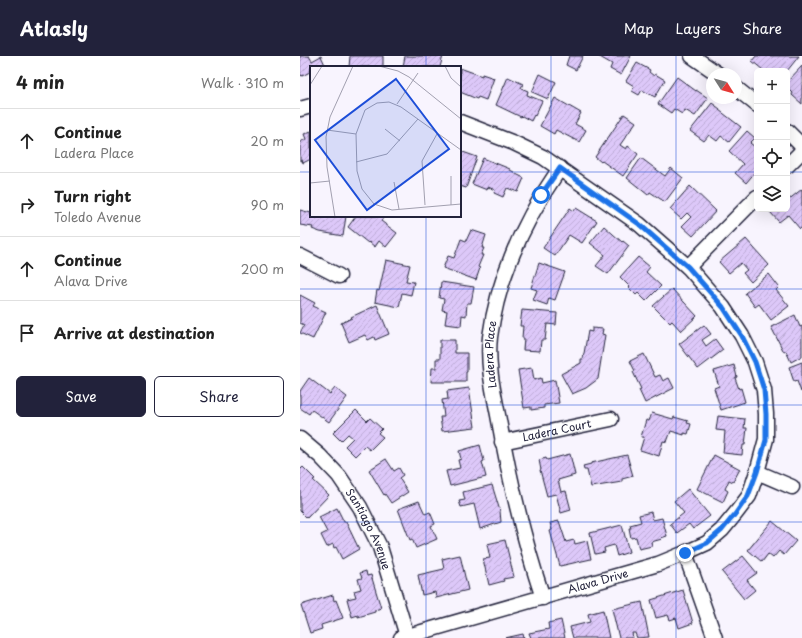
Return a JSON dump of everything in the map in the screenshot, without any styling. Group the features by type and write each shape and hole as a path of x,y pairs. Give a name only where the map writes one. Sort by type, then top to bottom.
{"street":[{"path":"692,56 709,68"},
{"path":"742,93 756,104"},
{"path":"300,109 310,106"},
{"name":"Alava Drive","path":"404,637 658,564 707,543 722,530 748,496 757,472 766,440 764,390 755,362 742,336 723,307 688,267 639,224 560,168 514,143 461,122"},
{"path":"790,134 802,146"},
{"path":"790,163 802,151"},
{"name":"Ladera Place","path":"543,598 527,550 502,442 491,374 490,339 497,296 509,263 525,226 541,195 560,168"},
{"path":"688,267 754,200"},
{"path":"300,256 339,276"},
{"name":"Ladera Court","path":"502,442 611,419"},
{"name":"Santiago Avenue","path":"300,439 320,456 339,476 360,507 380,547 404,637"},
{"path":"757,472 792,487"},
{"path":"685,553 715,638"}],"building":[{"path":"300,56 309,56 312,61 321,56 326,66 310,66 310,72 300,76"},
{"path":"350,56 383,56 383,66 349,66"},
{"path":"405,56 443,56 440,66 403,66"},
{"path":"569,56 583,56 576,70 566,65"},
{"path":"598,56 631,56 621,75 610,69 612,64"},
{"path":"756,56 799,56 789,68 761,68 752,61"},
{"path":"637,63 650,70 649,72 654,76 655,74 665,80 655,97 642,90 639,95 632,91 634,86 626,81"},
{"path":"802,66 802,104 792,95 793,93 790,90 790,79"},
{"path":"461,68 482,76 482,74 494,78 486,100 478,97 477,99 461,92"},
{"path":"540,74 556,82 548,99 532,92"},
{"path":"508,77 523,84 521,88 528,91 527,95 542,101 531,121 496,105"},
{"path":"677,77 706,97 706,101 695,116 685,110 682,114 674,109 671,113 658,104"},
{"path":"555,98 581,113 575,124 586,130 579,142 556,130 554,134 540,126"},
{"path":"711,104 720,109 719,110 741,127 729,142 721,136 717,141 709,135 704,141 690,131"},
{"path":"624,114 636,122 620,145 626,149 628,146 638,154 623,176 595,157"},
{"path":"310,131 310,160 303,163 302,160 300,161 300,142 306,139 304,134"},
{"path":"747,131 754,137 750,143 754,146 754,174 746,183 735,173 743,164 729,151"},
{"path":"461,151 477,157 466,188 461,186"},
{"path":"483,158 510,169 514,173 524,178 518,192 507,188 503,197 494,193 495,190 488,187 487,190 472,184"},
{"path":"641,158 665,176 671,168 683,178 665,202 650,192 648,195 627,178"},
{"path":"690,186 716,211 693,236 682,226 691,217 687,213 681,219 670,209"},
{"path":"802,189 802,227 800,229 788,215 779,222 770,212 790,212 790,199"},
{"path":"570,208 574,211 576,208 597,221 582,243 569,235 555,256 543,248"},
{"path":"300,210 310,213 310,217 346,217 343,236 320,232 312,229 313,227 300,225"},
{"path":"355,217 383,217 381,221 397,233 386,247 379,241 375,247 348,227"},
{"path":"604,226 622,242 623,241 629,246 608,274 596,266 605,255 590,243"},
{"path":"471,230 486,235 482,248 484,248 481,255 483,255 478,267 480,268 476,280 443,268 448,256 454,258 461,239 466,241"},
{"path":"746,239 769,265 751,282 743,273 747,270 741,263 729,273 719,262"},
{"path":"638,257 650,267 646,272 661,286 646,301 638,293 636,295 620,277"},
{"path":"386,260 410,265 406,281 414,282 411,295 402,293 399,307 375,302"},
{"path":"539,263 565,272 555,300 549,298 547,305 533,300 537,290 531,288"},
{"path":"769,274 779,287 776,290 789,306 771,320 759,304 755,307 745,293"},
{"path":"441,282 474,287 471,303 467,303 466,316 462,315 461,326 445,324 447,311 442,310 444,299 439,298"},
{"path":"672,289 697,316 681,331 672,321 670,323 653,306"},
{"path":"300,295 315,303 313,306 326,312 313,339 300,333 304,325 300,323"},
{"path":"377,305 389,334 375,340 374,337 368,340 365,335 349,342 341,323"},
{"path":"522,310 557,313 556,325 547,324 545,340 541,340 540,351 523,350 523,326 520,326"},
{"path":"795,315 800,327 802,326 802,356 791,362 771,327"},
{"path":"704,325 711,334 702,340 706,346 715,339 723,350 698,369 679,344"},
{"path":"592,328 603,329 602,334 605,335 598,379 586,388 572,394 561,374 581,363 588,331 592,332"},
{"path":"440,340 455,340 455,353 467,353 466,382 431,382 432,368 436,368 436,359 440,359"},
{"path":"644,354 655,377 660,375 663,381 669,378 674,388 645,403 639,390 641,389 633,372 635,371 630,361"},
{"path":"802,362 801,392 797,381 794,382 789,367"},
{"path":"734,365 737,377 735,378 739,389 741,388 745,402 721,410 714,388 719,386 714,371"},
{"path":"532,368 534,380 541,378 542,383 555,380 559,403 544,405 544,408 531,410 531,407 524,408 518,370"},
{"path":"309,378 330,394 335,388 347,397 329,422 312,410 309,414 300,408 300,391"},
{"path":"469,388 475,427 442,431 440,417 444,417 442,400 448,399 447,391"},
{"path":"356,410 367,421 370,418 382,429 378,433 383,437 370,450 365,446 355,456 345,446 353,438 348,434 341,441 333,433"},
{"path":"652,413 673,419 674,417 688,421 687,423 691,424 688,434 684,433 684,435 671,431 667,442 663,441 659,456 640,450 644,437 641,437 646,420 649,421"},
{"path":"718,416 745,419 744,428 747,428 742,455 723,453 725,431 716,430"},
{"path":"480,445 486,477 450,486 446,471 460,468 458,460 461,459 459,451"},
{"path":"570,454 575,475 558,480 561,492 566,491 571,510 561,513 556,494 547,496 539,460 546,458 547,460"},
{"path":"627,455 633,476 622,479 622,482 591,487 587,470 584,470 583,466"},
{"path":"714,455 740,469 733,482 729,480 725,489 728,491 723,502 697,489"},
{"path":"386,459 394,471 399,468 403,475 399,478 408,492 391,503 385,494 384,495 369,470"},
{"path":"300,467 301,469 303,467 315,479 313,480 329,495 307,518 300,511"},
{"path":"492,485 500,511 501,522 480,529 474,504 461,507 459,501 465,500 463,492"},
{"path":"688,489 710,516 693,529 689,524 677,533 670,524 684,513 674,501"},
{"path":"419,501 425,514 430,512 435,524 431,526 437,539 416,548 412,539 410,540 398,509"},
{"path":"337,508 344,522 346,522 359,549 342,559 336,547 334,548 333,544 327,547 321,535 327,532 319,517"},
{"path":"651,512 653,520 662,518 667,536 651,542 652,546 639,549 636,537 631,538 629,528 631,528 630,525 641,522 639,515"},
{"path":"559,521 566,542 574,540 575,544 587,541 591,559 560,566 550,531 552,530 550,523"},
{"path":"772,521 796,541 784,555 779,551 773,558 768,554 762,562 748,550"},
{"path":"622,525 629,552 617,556 614,545 604,548 605,552 595,554 590,533"},
{"path":"505,540 514,577 503,579 504,581 489,585 483,559 490,558 487,544"},
{"path":"460,555 468,590 436,598 435,592 422,595 418,575 444,569 442,559"},
{"path":"743,556 757,573 747,580 755,590 744,599 722,572"},
{"path":"366,571 367,576 371,575 381,608 375,610 375,612 358,617 358,615 352,617 347,599 356,597 354,591 361,589 358,579 362,578 360,573"},
{"path":"683,590 693,623 679,628 676,618 670,620 668,615 656,618 651,600"},
{"path":"333,595 334,601 336,600 343,618 321,625 322,629 310,633 301,605"},
{"path":"642,602 649,637 637,638 635,633 632,633 633,638 619,638 612,609"},
{"path":"603,610 609,638 573,638 570,627 590,622 588,614"},
{"path":"561,620 565,638 531,638 529,633 549,629 548,623"},
{"path":"523,634 524,638 505,638"}],"route":[{"path":"541,195 560,168 639,224 688,267 723,307 742,336 755,362 764,390 766,414 766,440 757,472 748,496 722,530 707,543 685,553"}]}
